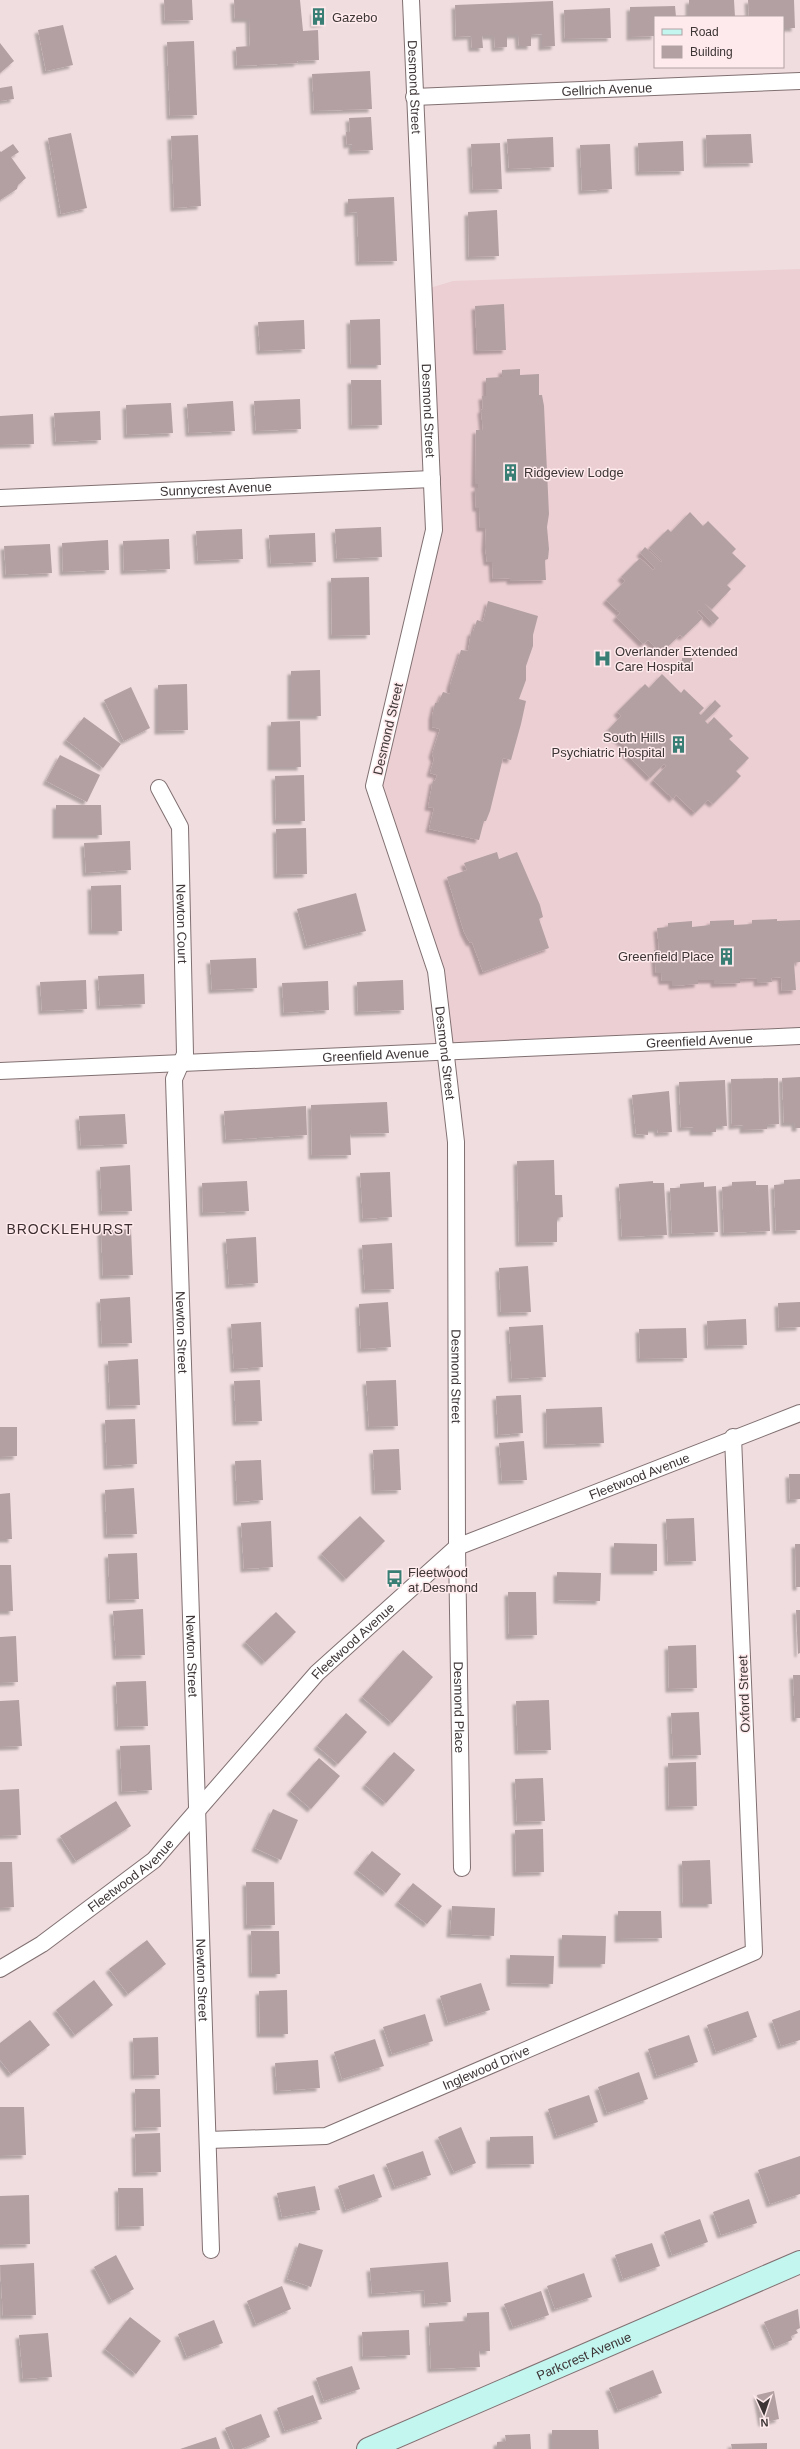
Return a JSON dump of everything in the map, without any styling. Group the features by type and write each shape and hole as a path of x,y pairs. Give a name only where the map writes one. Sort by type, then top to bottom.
{"street":[{"name":"Desmond Street","path":"411,0 414,97 434,530 374,786 436,971 456,1142 457,1547"},
{"name":"Gellrich Avenue","path":"414,97 800,81"},
{"name":"Sunnycrest Avenue","path":"0,498 432,479"},
{"name":"Newton Court","path":"159,788 180,827 186,1054 181,1064"},
{"name":"Greenfield Avenue","path":"0,1071 445,1053 800,1036"},
{"name":"Newton Street","path":"181,1064 174,1079 199,1807 211,2250"},
{"name":"Fleetwood Avenue","path":"0,1969 42,1944 154,1860 317,1673 457,1547 733,1437 800,1413"},
{"name":"Oxford Street","path":"733,1437 754,1952"},
{"name":"Desmond Place","path":"457,1547 462,1868"},
{"name":"Inglewood Drive","path":"208,2140 326,2136 754,1952"},
{"name":"Parkcrest Avenue","path":"368,2449 800,2262"}],"shaded area":[{"name":"Overlander Extended Care Hospital","path":"800,269 800,1038 445,1053 436,971 374,786 434,530 423,290 453,281"}],"building":[{"path":"164,0 192,0 193,20 165,21"},
{"path":"234,0 300,0 303,31 318,30 319,60 297,61 298,63 237,66 236,47 250,46 249,19 235,19"},
{"path":"689,0 734,0 735,16 689,16"},
{"path":"748,0 794,0 795,28 784,28 784,16 749,16"},
{"path":"553,1 555,46 542,47 542,34 531,35 531,46 519,46 518,35 507,35 507,47 495,48 494,36 482,36 483,48 472,48 471,36 456,37 455,5"},
{"path":"675,6 676,16 654,16 654,36 630,37 630,7"},
{"path":"610,8 611,38 565,39 564,10"},
{"name":"Gazebo","path":"314,11 324,11 325,23 314,24"},
{"path":"63,25 73,65 46,71 38,30"},
{"path":"194,41 197,115 170,116 167,42"},
{"path":"0,43 14,61 0,73"},
{"path":"370,71 372,109 314,111 312,74"},
{"path":"12,86 14,99 0,101 0,88"},
{"path":"371,117 373,150 352,151 352,144 347,145 346,132 350,132 349,118"},
{"path":"71,133 87,208 61,214 48,138"},
{"path":"751,134 753,163 707,164 706,135"},
{"path":"198,135 201,206 174,208 171,136"},
{"path":"553,137 554,167 509,169 507,139"},
{"path":"683,141 684,171 639,172 638,143"},
{"path":"500,143 502,189 473,190 471,144"},
{"path":"13,144 19,152 11,157 26,178 18,185 17,189 0,200 0,151 1,152"},
{"path":"610,144 612,189 582,191 580,145"},
{"path":"394,197 397,261 359,262 357,212 348,213 348,199"},
{"path":"497,210 499,256 469,257 468,212"},
{"path":"504,304 506,350 477,351 475,306"},
{"path":"380,319 381,365 351,365 350,320"},
{"path":"304,320 305,349 260,351 258,322"},
{"name":"Ridgeview Lodge","path":"520,369 520,375 539,374 539,395 542,395 544,406 549,514 547,527 549,549 548,559 545,560 546,580 510,581 510,578 493,579 492,562 487,562 485,547 486,528 480,528 479,508 476,508 475,488 478,488 478,484 475,484 476,430 483,430 481,410 483,409 482,396 486,396 486,378 502,377 502,370"},
{"path":"351,380 381,380 382,425 352,426"},
{"path":"300,399 301,429 256,431 254,401"},
{"path":"233,401 235,431 189,433 187,404"},
{"path":"171,403 173,433 127,435 126,405"},
{"path":"100,411 101,440 56,442 54,413"},
{"path":"33,414 34,444 0,445 0,416"},
{"path":"690,512 703,526 708,521 736,549 732,553 746,566 727,585 731,589 712,609 704,603 719,618 713,624 699,610 697,612 703,618 683,637 680,635 661,653 648,640 643,644 616,617 620,613 606,600 625,581 621,577 640,558 653,570 655,568 640,553 645,547 661,562 662,561 649,548 668,529 671,532"},
{"path":"381,527 382,557 337,559 335,529"},
{"path":"242,529 243,559 198,561 196,531"},
{"path":"315,533 316,562 271,564 269,535"},
{"path":"169,539 170,569 124,571 123,541"},
{"path":"108,540 109,570 63,572 62,543"},
{"path":"50,544 52,573 6,575 4,546"},
{"path":"369,577 370,635 332,636 331,578"},
{"path":"488,601 538,616 533,635 533,646 526,666 526,680 519,699 526,701 521,724 511,760 503,758 490,811 486,821 484,821 479,840 429,829 434,808 428,807 433,780 435,781 437,775 430,773 434,759 432,754 440,729 432,727 432,716 435,703 438,703 443,692 450,694 450,685 461,650 468,651 471,632 473,632 477,620 483,622"},
{"path":"682,658 692,658 692,667 682,668"},
{"path":"320,670 321,716 291,716 291,671"},
{"name":"South Hills Psychiatric Hospital","path":"662,674 681,693 684,689 704,708 699,713 701,715 715,700 721,706 705,721 708,724 714,717 733,736 729,739 749,758 736,771 741,776 713,804 708,800 695,813 676,795 673,799 653,780 666,766 664,764 650,778 624,752 627,748 608,730 621,716 617,712 645,684 649,688"},
{"path":"187,684 188,730 158,731 158,685"},
{"path":"131,687 150,728 124,741 104,700"},
{"path":"84,717 121,744 103,768 66,740"},
{"path":"300,721 301,767 271,767 271,722"},
{"path":"60,755 100,775 87,802 46,781"},
{"path":"304,775 305,821 276,821 275,776"},
{"path":"56,805 101,805 102,835 56,835"},
{"path":"306,828 307,874 277,875 276,829"},
{"path":"130,841 131,870 86,873 84,843"},
{"path":"497,852 499,859 517,852 540,905 543,917 539,919 549,948 483,972 472,942 470,943 464,932 447,877 467,870 464,863"},
{"path":"121,885 122,931 92,931 91,886"},
{"path":"356,893 366,931 307,946 297,909"},
{"name":"Greenfield Place","path":"777,919 777,921 800,920 800,962 794,963 796,990 782,991 781,977 771,978 772,982 757,983 757,978 740,979 740,983 714,984 714,980 698,980 698,984 672,986 672,981 662,981 661,973 656,973 654,950 659,950 657,928 668,927 668,923 692,921 692,927 710,925 710,921 734,920 734,925 752,924 752,920"},
{"path":"256,958 257,988 212,990 210,960"},
{"path":"144,974 145,1004 100,1006 98,976"},
{"path":"86,980 87,1009 42,1011 40,982"},
{"path":"403,980 404,1010 358,1012 357,982"},
{"path":"328,981 329,1010 284,1013 282,983"},
{"path":"800,1077 800,1128 795,1128 795,1123 784,1123 782,1078"},
{"path":"778,1078 779,1124 767,1125 767,1129 743,1130 743,1125 732,1126 731,1079"},
{"path":"725,1080 727,1126 716,1126 716,1132 693,1132 693,1127 681,1128 679,1082"},
{"path":"669,1091 672,1132 658,1133 657,1129 648,1129 648,1135 636,1134 632,1095"},
{"path":"387,1102 389,1133 350,1134 351,1155 312,1156 311,1105"},
{"path":"306,1106 307,1135 226,1140 224,1111"},
{"path":"125,1114 127,1144 81,1146 79,1116"},
{"path":"554,1160 555,1195 562,1195 563,1217 557,1218 557,1242 519,1243 517,1161"},
{"path":"130,1165 132,1211 102,1212 100,1167"},
{"path":"390,1172 392,1217 363,1219 360,1173"},
{"path":"800,1179 800,1230 776,1231 774,1185 784,1184 784,1180"},
{"path":"247,1181 249,1211 203,1213 202,1183"},
{"path":"653,1181 653,1183 664,1183 667,1235 622,1237 619,1184"},
{"path":"756,1181 756,1185 768,1185 770,1231 724,1233 722,1187 732,1186 732,1182"},
{"path":"704,1182 704,1187 716,1186 718,1232 672,1234 670,1188 680,1188 680,1184"},
{"path":"131,1229 133,1275 103,1276 101,1231"},
{"path":"256,1237 258,1283 229,1285 226,1239"},
{"path":"392,1243 394,1289 365,1290 362,1245"},
{"path":"528,1266 531,1312 501,1313 499,1268"},
{"path":"130,1297 132,1343 102,1344 100,1299"},
{"path":"388,1302 391,1347 361,1349 359,1304"},
{"path":"800,1302 800,1327 779,1328 778,1303"},
{"path":"746,1319 747,1345 708,1346 707,1321"},
{"path":"261,1322 263,1367 234,1369 231,1324"},
{"path":"543,1325 546,1377 512,1379 509,1327"},
{"path":"686,1328 687,1358 640,1359 639,1329"},
{"path":"138,1359 140,1405 110,1406 108,1361"},
{"path":"260,1380 262,1421 236,1422 234,1381"},
{"path":"396,1380 398,1426 369,1427 366,1381"},
{"path":"521,1395 523,1433 498,1435 496,1396"},
{"path":"602,1407 604,1443 547,1445 546,1409"},
{"path":"135,1419 137,1464 107,1466 105,1420"},
{"path":"0,1427 17,1427 17,1456 0,1457"},
{"path":"524,1441 527,1480 502,1481 499,1443"},
{"path":"399,1449 401,1490 375,1491 373,1450"},
{"path":"261,1460 263,1500 237,1502 235,1461"},
{"path":"789,1474 800,1474 800,1499 790,1500"},
{"path":"134,1488 137,1534 107,1535 105,1490"},
{"path":"10,1493 12,1539 0,1539 0,1494"},
{"path":"360,1516 385,1541 346,1579 321,1554"},
{"path":"694,1518 696,1561 668,1562 666,1519"},
{"path":"271,1521 273,1567 244,1569 241,1523"},
{"path":"614,1543 657,1544 657,1571 614,1571"},
{"path":"795,1544 800,1544 800,1587 796,1587"},
{"path":"137,1553 139,1599 110,1600 108,1554"},
{"path":"0,1565 11,1565 13,1611 0,1611"},
{"path":"557,1572 601,1573 600,1601 557,1600"},
{"path":"508,1592 536,1592 537,1635 509,1636"},
{"path":"143,1609 145,1655 116,1656 113,1611"},
{"path":"796,1610 800,1610 800,1653 798,1654"},
{"path":"276,1612 296,1632 265,1662 245,1642"},
{"path":"16,1636 18,1682 0,1683 0,1637"},
{"path":"696,1645 697,1688 669,1689 668,1646"},
{"path":"403,1650 433,1677 392,1723 362,1697"},
{"path":"793,1675 800,1675 800,1718 795,1718"},
{"path":"146,1681 148,1726 118,1727 116,1682"},
{"path":"19,1700 22,1746 0,1747 0,1701"},
{"path":"549,1700 551,1750 518,1751 516,1701"},
{"path":"699,1712 701,1755 673,1756 671,1713"},
{"path":"346,1713 367,1732 338,1764 317,1746"},
{"path":"150,1745 152,1790 122,1792 120,1746"},
{"path":"394,1752 415,1770 386,1803 365,1785"},
{"path":"319,1758 340,1776 311,1809 290,1791"},
{"path":"696,1762 697,1806 669,1807 668,1763"},
{"path":"543,1778 545,1821 517,1822 515,1779"},
{"path":"19,1789 21,1835 0,1836 0,1790"},
{"path":"116,1801 131,1826 76,1861 60,1836"},
{"path":"273,1809 298,1820 281,1860 255,1848"},
{"path":"543,1829 544,1872 516,1873 515,1830"},
{"path":"372,1851 401,1874 386,1893 357,1870"},
{"path":"710,1860 712,1904 683,1904 682,1861"},
{"path":"0,1862 12,1862 14,1907 0,1908"},
{"path":"246,1882 274,1882 275,1925 247,1926"},
{"path":"413,1883 442,1906 427,1924 398,1902"},
{"path":"452,1906 495,1908 494,1936 450,1934"},
{"path":"618,1911 661,1911 662,1938 618,1939"},
{"path":"251,1931 279,1931 280,1974 252,1974"},
{"path":"562,1935 606,1936 605,1964 562,1964"},
{"path":"147,1940 166,1964 128,1994 109,1969"},
{"path":"510,1955 554,1956 553,1984 510,1983"},
{"path":"94,1980 113,2005 75,2035 56,2010"},
{"path":"481,1983 490,2010 448,2023 440,1996"},
{"path":"287,1990 288,2034 260,2034 259,1991"},
{"path":"800,2010 800,2040 781,2046 772,2020"},
{"path":"748,2011 757,2037 716,2052 707,2025"},
{"path":"425,2014 433,2041 392,2054 383,2027"},
{"path":"30,2020 50,2045 11,2074 0,2060 0,2043"},
{"path":"689,2035 698,2062 657,2076 648,2049"},
{"path":"158,2037 159,2075 134,2076 133,2038"},
{"path":"375,2039 384,2066 342,2079 334,2052"},
{"path":"318,2060 320,2088 277,2091 275,2063"},
{"path":"639,2072 648,2099 607,2113 598,2087"},
{"path":"135,2089 160,2089 161,2127 136,2128"},
{"path":"589,2095 598,2122 557,2136 548,2109"},
{"path":"0,2107 24,2107 26,2155 0,2156"},
{"path":"461,2127 476,2163 454,2172 438,2137"},
{"path":"160,2133 161,2172 136,2173 135,2134"},
{"path":"533,2136 534,2164 490,2165 490,2137"},
{"path":"423,2151 431,2175 395,2187 386,2164"},
{"path":"800,2156 800,2194 770,2204 758,2170"},
{"path":"374,2174 382,2197 346,2210 338,2186"},
{"path":"315,2186 320,2210 282,2217 277,2193"},
{"path":"118,2188 143,2188 144,2226 119,2227"},
{"path":"29,2195 30,2244 0,2245 0,2196"},
{"path":"749,2199 757,2223 721,2235 713,2212"},
{"path":"700,2219 708,2242 672,2255 664,2232"},
{"path":"299,2243 323,2250 311,2287 287,2279"},
{"path":"652,2243 660,2266 623,2279 615,2255"},
{"path":"116,2255 134,2289 112,2301 94,2267"},
{"path":"448,2262 451,2302 425,2304 424,2290 372,2294 370,2268"},
{"path":"34,2263 36,2315 3,2316 0,2265"},
{"path":"584,2273 592,2297 555,2309 547,2286"},
{"path":"282,2286 291,2309 256,2324 247,2301"},
{"path":"541,2291 549,2315 513,2327 504,2304"},
{"path":"798,2309 800,2328 796,2330 798,2333 791,2336 792,2340 775,2347 764,2322"},
{"path":"489,2312 490,2351 479,2351 480,2367 431,2369 429,2323 467,2321 467,2313"},
{"path":"130,2317 161,2341 136,2374 105,2349"},
{"path":"214,2320 223,2343 187,2357 178,2334"},
{"path":"409,2330 410,2355 363,2357 362,2332"},
{"path":"48,2333 52,2377 23,2379 19,2335"},
{"path":"352,2366 360,2389 324,2401 316,2378"},
{"path":"653,2370 662,2393 618,2410 609,2388"},
{"path":"774,2391 779,2419 762,2423 757,2395"},
{"path":"313,2395 322,2419 285,2431 277,2408"},
{"path":"261,2414 270,2437 241,2449 234,2449 225,2428"},
{"path":"552,2430 598,2430 599,2449 552,2449"},
{"path":"530,2434 531,2449 497,2449 497,2442 506,2441 505,2435"},
{"path":"216,2437 220,2449 180,2449"},
{"path":"767,2443 767,2449 732,2449 731,2444"}],"place":[{"name":"Gazebo","path":"319,17"},
{"name":"Ridgeview Lodge","path":"511,472"},
{"name":"Overlander Extended Care Hospital","path":"602,658"},
{"name":"South Hills Psychiatric Hospital","path":"678,744"},
{"name":"Greenfield Place","path":"727,956"},
{"name":"Fleetwood at Desmond","path":"395,1579"}],"district":[{"name":"BROCKLEHURST","path":"70,1229"}]}
